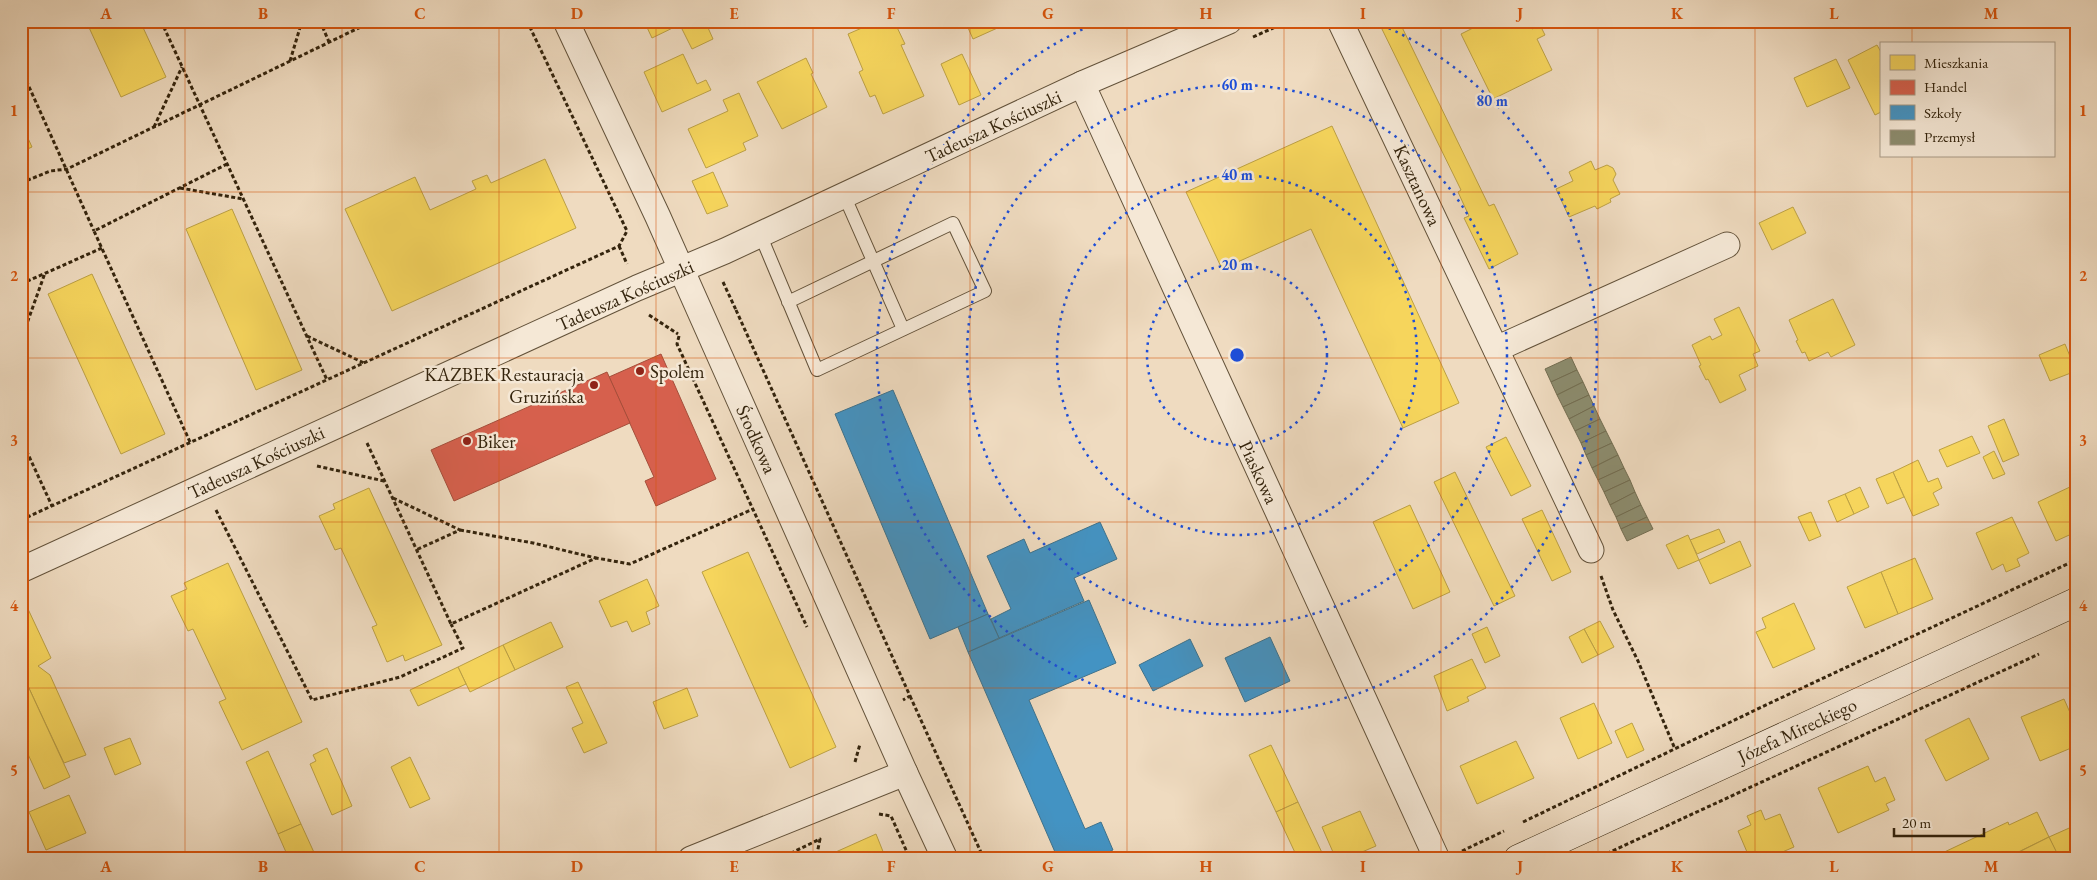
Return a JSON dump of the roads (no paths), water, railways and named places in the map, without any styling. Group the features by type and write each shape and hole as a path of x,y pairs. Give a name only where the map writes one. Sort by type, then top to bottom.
{"street":[{"name":"Środkowa","path":"566,21 681,269 945,859"},
{"name":"Tadeusza Kościuszki","path":"21,570 760,234 1082,84 1229,21"},
{"name":"Kasztanowa","path":"1340,21 1591,550"},
{"name":"Piaskowa","path":"1082,84 1446,857"},
{"path":"1496,349 1728,245"},
{"name":"Józefa Mireckiego","path":"1518,859 2076,602"},
{"path":"691,859 905,773"}],"lane":[{"path":"844,195 904,329"},
{"path":"760,234 788,302 817,370 985,291 953,223 788,302"}],"place":[{"name":"Spolem","path":"640,371"},
{"name":"KAZBEK Restauracja Gruzińska","path":"594,385"},
{"name":"Biker","path":"467,441"}]}
